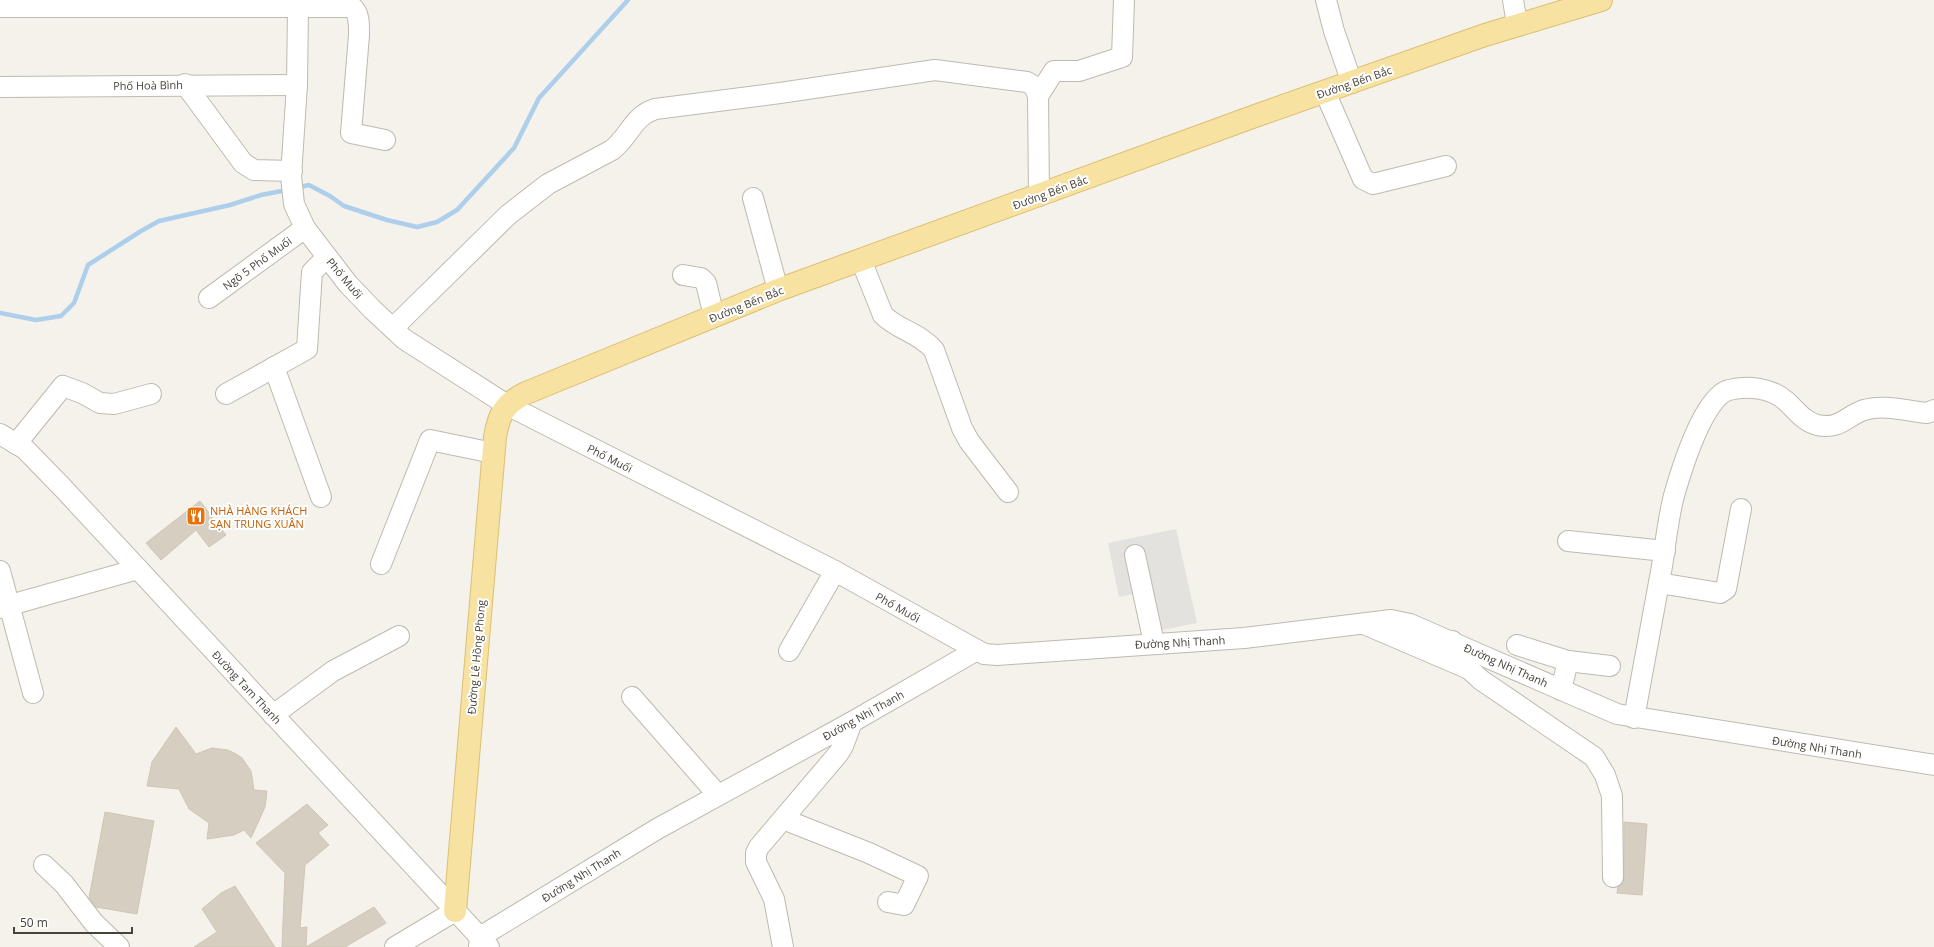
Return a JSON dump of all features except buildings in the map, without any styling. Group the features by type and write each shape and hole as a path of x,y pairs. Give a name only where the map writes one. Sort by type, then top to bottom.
{"main road":[{"name":"Đường Bến Bắc","path":"507,405 526,393 778,290 1517,24 1601,0"},
{"name":"Đường Lê Hồng Phong","path":"455,911 494,453 497,425 507,405"}],"street":[{"path":"1038,96 1054,71 1079,71 1122,57 1124,0"},
{"path":"1326,0 1334,31 1352,83"},
{"path":"1513,0 1517,24"},
{"path":"0,7 352,7 356,10 359,35 351,133 385,140"},
{"path":"185,84 244,163 254,170 291,174 297,85 298,7"},
{"path":"393,328 508,215 548,184 612,150 620,144 639,117 644,113 655,109 780,93 935,70 1027,82 1034,86 1038,96 1039,196"},
{"name":"Phố Hoà Bình","path":"0,87 185,84 297,85"},
{"path":"1325,92 1363,179 1373,184 1446,166"},
{"name":"Phố Muối","path":"291,174 294,204 305,228 348,284 404,339 507,405 835,571 977,650"},
{"path":"753,198 778,290"},
{"name":"Ngõ 5 Phố Muối","path":"209,298 305,228"},
{"path":"226,394 307,349 312,272 327,257"},
{"path":"861,260 883,315 889,321 917,335 928,343 934,350 962,428 969,440 1008,492"},
{"path":"683,275 700,278 706,283 714,316"},
{"path":"274,367 321,497"},
{"path":"8,439 64,386 82,393 100,403 114,404 151,394"},
{"path":"1634,718 1675,493 1691,443 1710,406 1718,396 1728,390 1747,389 1774,392 1786,400 1803,418 1814,424 1824,426 1837,424 1864,410 1877,408 1927,413 1933,412 1934,410"},
{"name":"Đường Tam Thanh","path":"8,439 24,449 62,487 455,911 483,944"},
{"path":"381,564 430,440 494,453"},
{"path":"1659,583 1720,593 1724,592 1726,589 1741,509"},
{"path":"1568,541 1665,551"},
{"path":"1135,555 1154,643"},
{"path":"5,607 138,569"},
{"path":"0,571 5,607 33,693"},
{"path":"789,651 835,571"},
{"name":"Đường Nhị Thanh","path":"483,944 657,829 717,794 852,722 977,650 984,654 998,655 1154,643 1244,638 1391,620 1410,624 1452,641 1617,714 1634,718 1934,765"},
{"path":"1362,623 1469,669"},
{"path":"273,715 333,670 399,636"},
{"path":"1452,641 1469,669 1481,680 1594,757 1605,775 1612,796 1613,877"},
{"path":"1517,645 1568,661 1610,666"},
{"path":"1561,690 1568,661"},
{"path":"632,697 717,794"},
{"path":"783,947 774,899 756,862 756,853 782,819 838,754 843,746 852,722"},
{"path":"782,819 869,853 918,876 904,905 888,902"},
{"path":"44,865 64,884 94,923 118,947"},
{"path":"395,947 455,911"}],"shaded area":[{"path":"1176,529 1197,623 1142,634 1133,594 1119,597 1108,543"}],"waterway":[{"path":"296,188 309,185 330,196 344,206 387,220 417,227 437,222 457,210 514,148 539,98 628,0"},
{"path":"0,313 36,320 61,316 74,303 88,265 141,231 159,221 230,205 261,195 287,190"}],"place":[{"name":"NHÀ HÀNG KHÁCH SẠN TRUNG XUÂN","path":"196,516"}]}
